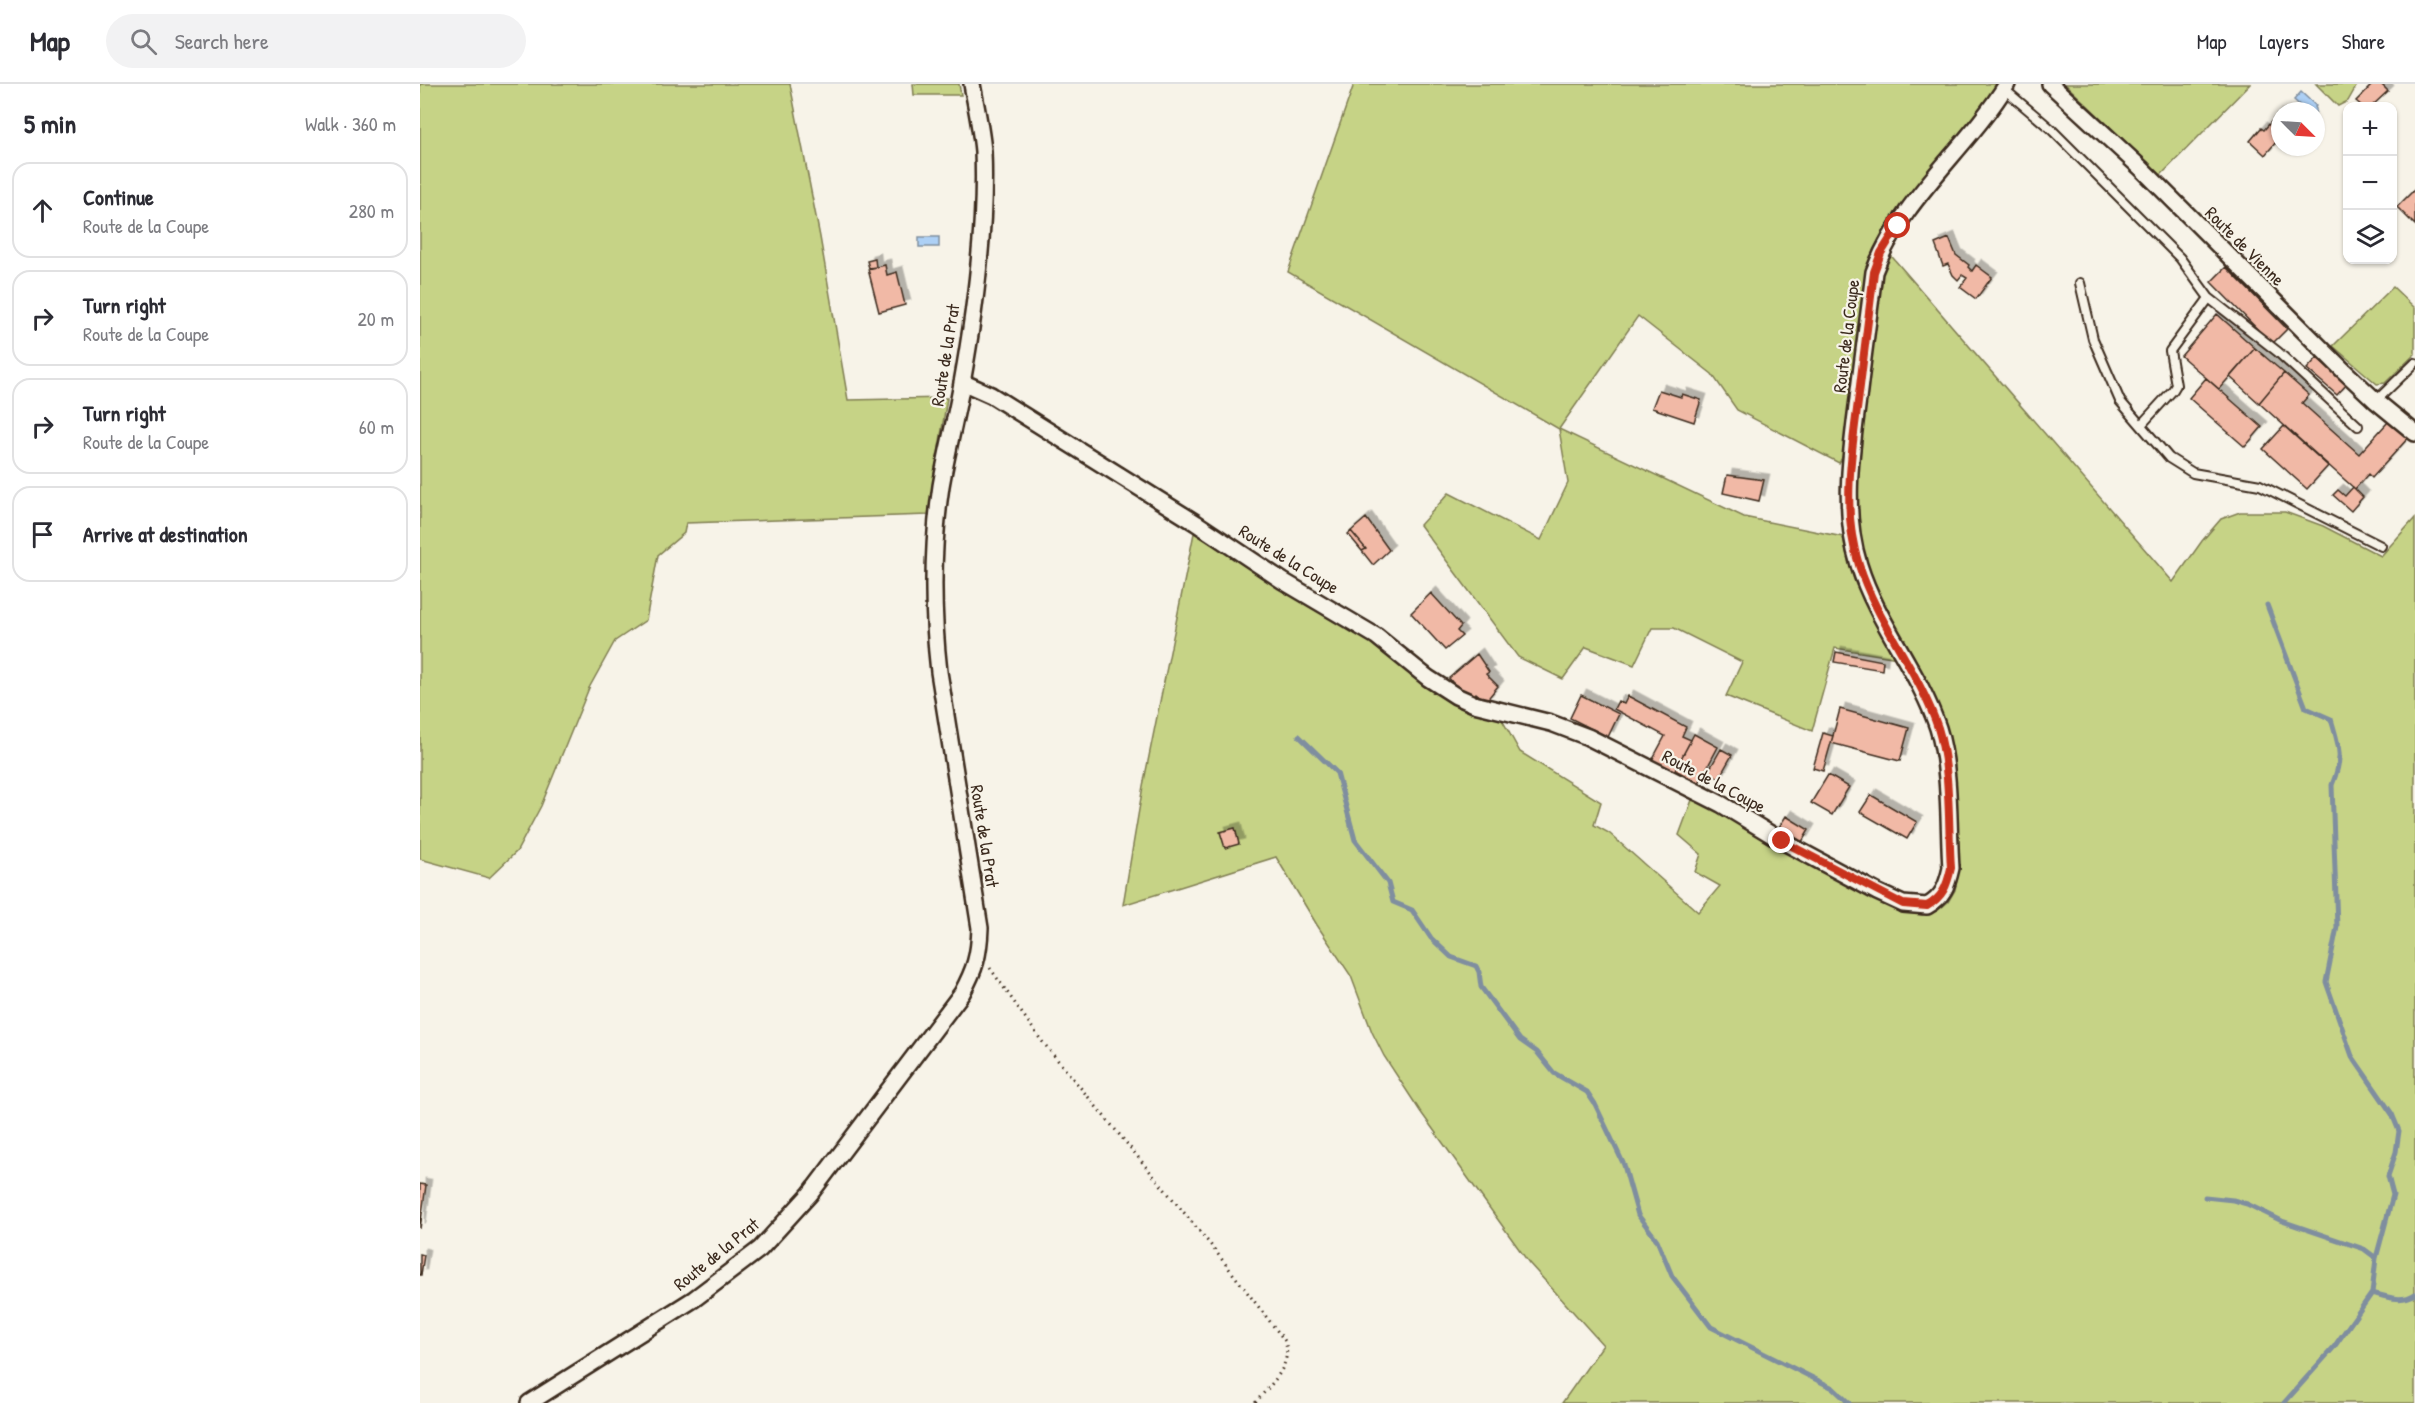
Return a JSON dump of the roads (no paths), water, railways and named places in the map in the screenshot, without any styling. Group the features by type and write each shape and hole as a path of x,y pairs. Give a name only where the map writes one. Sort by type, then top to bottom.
{"street":[{"name":"Route de la Prat","path":"529,1403 694,1299 760,1249 810,1194 962,993 974,971 979,955 980,928 935,632 937,529 942,485 962,382 983,209 983,152 980,122 972,84"},
{"name":"Route de Vienne","path":"2050,84 2141,168 2296,325 2376,401 2415,433"},
{"name":"Route de la Coupe","path":"962,382 991,395 1187,517 1283,581 1376,636 1428,678 1456,696 1474,704 1551,723 1588,737 1721,804 1782,841 1877,892 1903,904 1927,906 1943,893 1951,868 1942,742 1915,676 1870,594 1858,564 1848,492 1852,444 1874,272 1881,253 1905,216 2006,87"}],"lane":[{"path":"2006,87 2180,258 2210,298 2278,352 2358,426"},
{"path":"2080,283 2092,339 2107,376 2120,401 2169,458 2193,473 2260,485 2381,546"},
{"path":"2141,425 2176,385 2170,351 2210,298"},
{"path":"2376,401 2415,363"}],"water":[{"path":"2301,92 2312,102 2296,102 2294,100"},
{"path":"919,237 939,237 939,247 919,247"}],"waterway":[{"path":"2267,605 2306,708 2331,719 2336,737 2339,759 2332,785 2337,927 2326,982 2352,1056 2392,1114 2399,1131 2396,1152 2388,1176 2393,1195 2376,1258 2372,1293 2334,1347 2284,1403"},
{"path":"1299,736 1337,773 1355,840 1388,883 1393,902 1412,910 1431,938 1451,957 1476,966 1481,987 1520,1040 1537,1052 1554,1073 1587,1092 1624,1165 1638,1215 1657,1240 1672,1276 1711,1327 1833,1388 1849,1403"},
{"path":"2205,1197 2247,1204 2282,1221 2364,1249 2376,1258"},
{"path":"2372,1293 2400,1299 2415,1294"}]}
